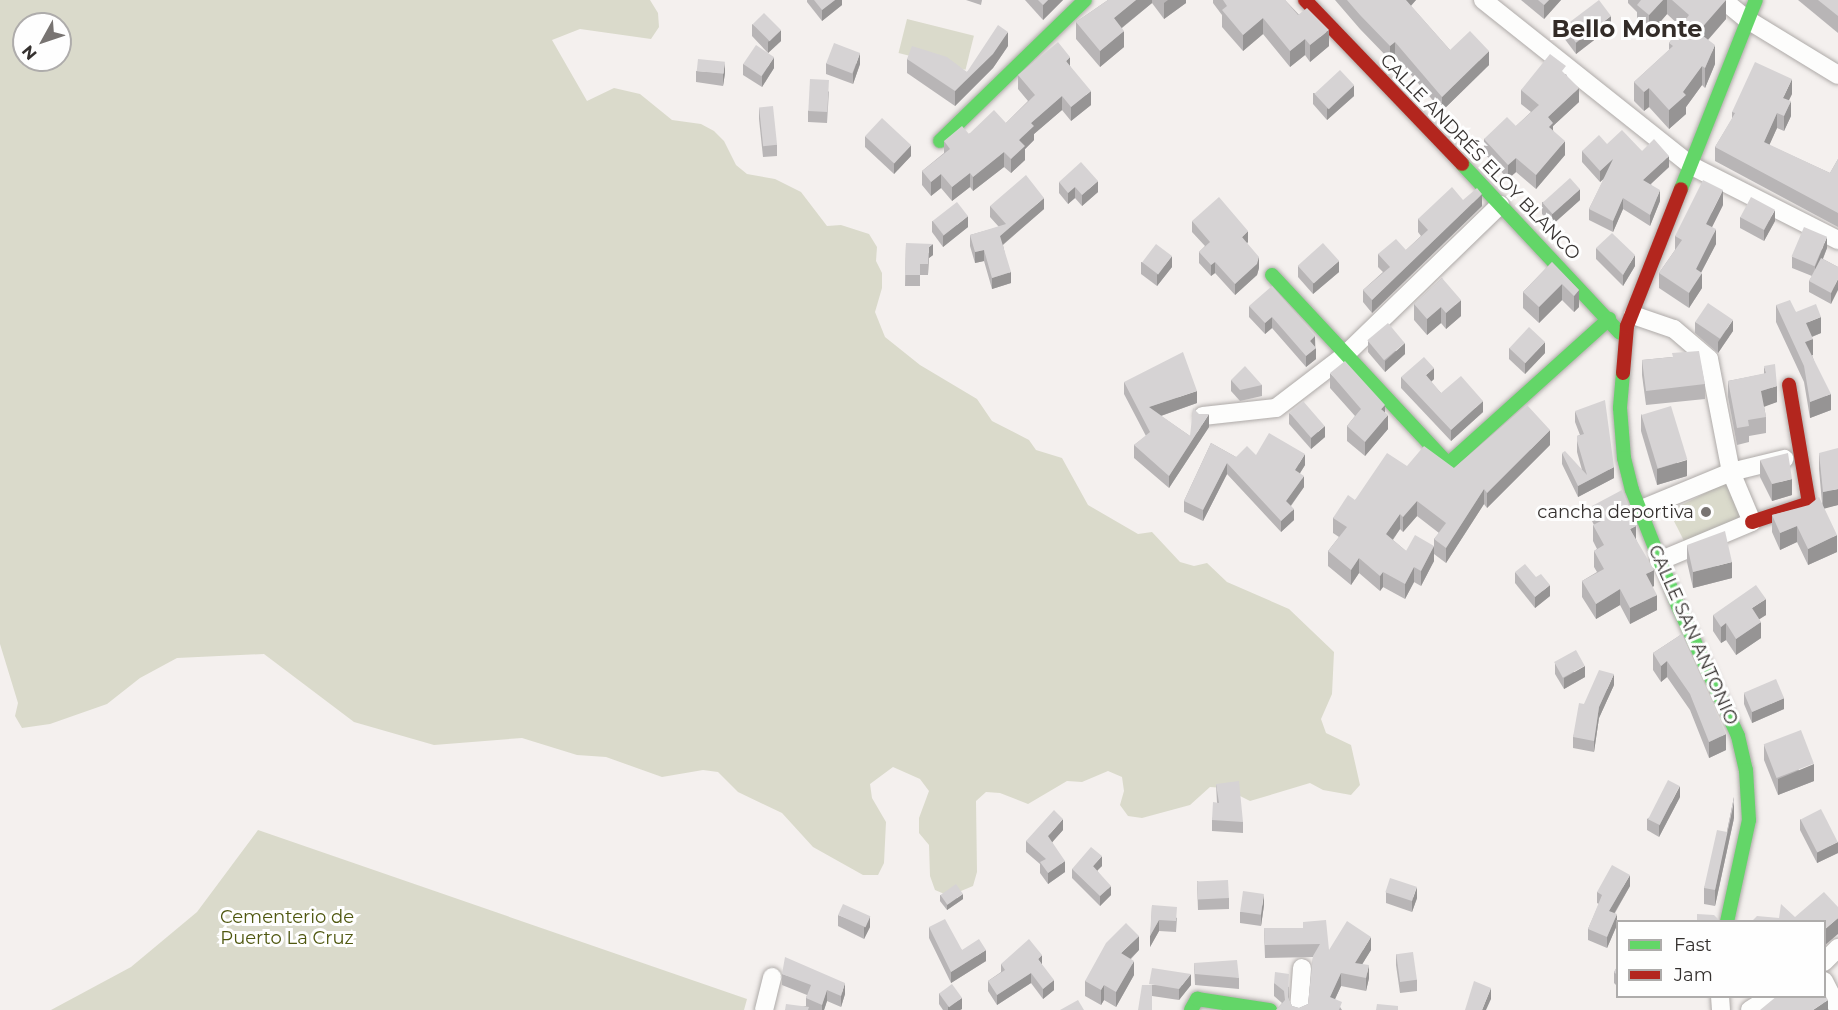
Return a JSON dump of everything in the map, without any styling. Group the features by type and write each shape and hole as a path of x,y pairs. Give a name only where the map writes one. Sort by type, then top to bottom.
{"street":[{"path":"940,141 1085,0"},
{"name":"CALLE ANDRÉS ELOY BLANCO","path":"1305,0 1609,319 1626,342"},
{"path":"1483,0 1692,166 1838,240"},
{"path":"1723,0 1748,20 1838,75"},
{"name":"CALLE SAN ANTONIO","path":"1727,920 1749,820 1746,770 1738,736 1659,561 1639,510 1624,458 1620,408 1626,342 1633,315 1756,0"},
{"path":"1203,416 1276,408 1345,355 1500,205"},
{"path":"1272,275 1448,464 1609,319"},
{"path":"1633,315 1674,328 1709,359 1731,471 1752,522"},
{"path":"1659,561 1752,522 1808,505 1789,385"},
{"path":"1639,510 1731,471 1801,455"},
{"path":"1826,960 1838,948"},
{"path":"1299,1010 1302,968"},
{"path":"764,1010 772,977"},
{"path":"1826,985 1838,1008"},
{"path":"1750,1010 1769,998"},
{"path":"1191,1010 1197,999 1270,1010"}],"green space":[{"path":"0,0 650,0 658,13 659,27 651,39 580,29 552,40 587,101 614,88 640,94 672,120 701,124 714,131 724,141 736,165 747,174 775,179 801,192 827,226 841,225 869,234 877,247 876,261 882,273 882,288 875,312 885,337 920,365 977,399 992,421 1029,440 1036,450 1062,458 1088,505 1138,534 1152,532 1180,562 1194,566 1207,563 1227,582 1289,609 1334,652 1332,694 1321,719 1326,733 1351,745 1360,785 1351,795 1323,790 1310,783 1250,801 1224,788 1210,787 1190,805 1142,818 1128,816 1120,805 1124,791 1122,777 1108,771 1082,782 1067,781 1028,804 1000,793 986,792 976,801 977,872 973,886 949,896 935,890 930,876 929,845 919,833 919,818 929,791 920,779 893,767 870,784 872,798 886,822 884,863 878,875 863,875 813,847 782,813 738,792 718,772 703,770 662,777 606,757 577,755 522,738 434,745 354,722 264,654 177,658 140,678 107,704 50,724 22,728 15,716 18,703 0,644"},
{"path":"907,19 974,36 965,70 899,53"},
{"name":"cancha deportiva","path":"1727,482 1744,515 1686,544 1669,512"},
{"name":"Cementerio de Puerto La Cruz","path":"258,830 747,999 744,1010 51,1010 131,967 197,912"}],"building":[{"path":"814,0 835,0 822,10"},
{"path":"1038,0 1048,0 1043,5"},
{"path":"1108,0 1136,0 1114,18 1124,31 1100,51 1076,22"},
{"path":"1223,0 1285,0 1298,15 1307,8 1329,30 1310,45 1305,39 1290,51 1263,18 1243,35 1222,10 1227,6"},
{"path":"1347,0 1406,0 1450,50 1470,31 1489,51 1442,97 1395,42 1390,46"},
{"path":"1538,0 1549,0 1544,5"},
{"path":"1599,0 1611,16 1576,42 1564,26"},
{"path":"1641,0 1663,0 1649,15 1637,5"},
{"path":"1672,0 1726,0 1698,32 1715,45 1705,68 1702,66 1683,92 1686,95 1669,110 1649,88 1644,92 1634,82 1673,46 1669,43 1689,15"},
{"path":"1818,0 1838,0 1838,16"},
{"path":"764,13 781,30 770,41 753,24"},
{"path":"998,25 1008,32 993,54 955,91 907,59 912,46 947,57 967,72"},
{"path":"1058,42 1070,57 1066,61 1091,91 1071,107 1062,96 1031,123 1034,126 1019,140 1025,146 1011,159 1004,152 973,177 970,173 952,187 941,174 931,182 922,171 950,149 944,141 962,126 969,134 994,110 1006,123 1035,95 1018,75"},
{"path":"834,43 860,53 852,74 826,64"},
{"path":"756,45 774,57 761,76 743,64"},
{"path":"1550,54 1566,66 1562,71 1579,88 1548,117 1553,123 1549,127 1565,141 1536,175 1516,158 1508,165 1484,139 1507,117 1516,126 1539,105 1521,90"},
{"path":"698,59 725,62 724,74 697,71"},
{"path":"1755,62 1792,79 1783,98 1791,101 1784,116 1777,113 1764,142 1830,173 1838,159 1838,213 1715,147 1735,113 1732,112"},
{"path":"1340,70 1354,85 1329,109 1314,94"},
{"path":"810,79 829,80 827,112 808,111"},
{"path":"773,106 777,145 763,146 759,107"},
{"path":"882,118 911,145 894,164 865,136"},
{"path":"1622,130 1642,151 1654,139 1669,156 1643,180 1660,190 1650,215 1623,198 1613,221 1589,209 1613,159 1600,171 1582,151 1599,135 1607,144"},
{"path":"1081,162 1098,181 1082,195 1075,187 1068,193 1059,182"},
{"path":"1026,175 1044,198 1000,236 1011,272 992,278 984,250 975,252 970,235 1006,224 990,206"},
{"path":"1570,178 1580,189 1553,214 1543,203"},
{"path":"1703,180 1723,190 1706,224 1716,229 1696,269 1702,273 1689,293 1659,273 1682,240 1675,236"},
{"path":"1452,187 1463,200 1477,188 1482,194 1372,300 1363,290 1390,267 1378,254 1396,239 1406,250 1428,230 1418,219"},
{"path":"1219,197 1248,231 1242,237 1259,257 1257,264 1235,284 1215,262 1211,265 1199,252 1210,242 1192,221"},
{"path":"1751,197 1775,210 1764,230 1740,217"},
{"path":"957,202 968,216 944,235 933,221"},
{"path":"1804,227 1827,237 1815,266 1791,256"},
{"path":"1612,233 1635,255 1623,275 1596,248"},
{"path":"906,243 933,244 929,247 928,264 920,264 920,275 905,275"},
{"path":"1323,243 1339,261 1314,284 1298,266"},
{"path":"1156,244 1172,256 1158,274 1142,262"},
{"path":"1821,258 1838,267 1838,279 1831,293 1809,281"},
{"path":"1552,262 1579,290 1574,296 1562,284 1539,307 1523,292"},
{"path":"1442,278 1461,300 1446,313 1441,307 1427,319 1414,304"},
{"path":"1272,286 1315,336 1310,341 1316,348 1306,356 1272,317 1265,323 1249,306"},
{"path":"1790,300 1796,312 1816,304 1821,317 1806,323 1813,339 1805,342 1831,394 1810,402 1804,366 1776,305"},
{"path":"1708,303 1733,320 1720,339 1695,322"},
{"path":"1388,323 1405,343 1384,360 1367,340"},
{"path":"1529,327 1545,342 1525,363 1509,348"},
{"path":"1699,351 1705,384 1646,391 1642,360 1673,357 1672,353"},
{"path":"1183,352 1197,391 1149,407 1190,436 1193,408 1199,414 1209,414 1169,476 1134,445 1150,432 1124,382"},
{"path":"1424,357 1434,368 1426,375 1441,393 1461,376 1483,401 1451,430 1401,377"},
{"path":"1345,361 1385,405 1381,409 1388,415 1365,442 1347,426 1361,409 1330,373"},
{"path":"1775,364 1777,386 1761,391 1766,417 1748,420 1749,426 1737,428 1728,381 1766,373 1764,366"},
{"path":"1245,366 1262,385 1240,390 1231,380"},
{"path":"1605,400 1614,467 1578,486 1562,453 1565,451 1587,475 1577,441 1577,436 1584,434 1575,411"},
{"path":"1303,401 1325,426 1311,438 1289,413"},
{"path":"1527,405 1550,430 1487,493 1484,489 1446,548 1434,539 1446,523 1417,501 1403,517 1400,514 1386,534 1406,551 1415,535 1434,546 1421,571 1414,567 1405,584 1383,572 1380,576 1359,558 1351,570 1328,551 1347,527 1333,518 1348,495 1355,500 1387,453 1407,466 1424,446 1454,468"},
{"path":"1671,406 1687,460 1658,469 1641,415"},
{"path":"1269,433 1305,454 1295,470 1304,476 1286,501 1294,509 1281,521 1227,463 1203,510 1184,501 1211,443 1236,457 1247,446 1256,455"},
{"path":"1838,448 1838,489 1823,492 1819,453"},
{"path":"1788,453 1792,479 1772,484 1760,460"},
{"path":"1622,490 1636,526 1630,529 1654,570 1646,574 1657,595 1630,608 1620,589 1596,604 1582,581 1604,569 1594,551 1604,545 1593,525 1601,521 1592,506"},
{"path":"1819,497 1837,535 1808,549 1797,526 1780,533 1772,515 1809,505"},
{"path":"1725,531 1732,562 1693,572 1687,545"},
{"path":"1525,564 1536,577 1541,574 1550,585 1535,597 1515,572"},
{"path":"1756,585 1766,599 1752,608 1761,622 1736,639 1726,623 1721,627 1713,615"},
{"path":"1682,634 1726,734 1709,742 1690,694 1667,661 1661,666 1653,653"},
{"path":"1576,650 1585,666 1563,678 1554,662"},
{"path":"1599,670 1614,674 1599,707 1594,741 1573,737 1579,703 1584,704"},
{"path":"1776,679 1784,698 1752,712 1744,693"},
{"path":"1801,730 1814,764 1777,778 1764,744"},
{"path":"1668,780 1680,786 1660,825 1648,819"},
{"path":"1239,781 1243,822 1212,820 1213,802 1219,803 1216,784"},
{"path":"1734,797 1734,802 1715,890 1704,888 1717,830 1727,832"},
{"path":"1821,809 1838,842 1817,852 1801,819"},
{"path":"1054,810 1063,819 1048,836 1065,861 1048,873 1040,862 1046,859 1026,841"},
{"path":"1091,847 1102,856 1093,866 1111,886 1100,896 1072,869"},
{"path":"1612,865 1630,875 1609,911 1617,914 1607,937 1588,929 1602,895 1597,892"},
{"path":"1390,878 1417,887 1412,901 1385,892"},
{"path":"1228,880 1229,898 1198,900 1197,882"},
{"path":"956,884 963,894 947,905 940,895"},
{"path":"1243,891 1264,894 1261,915 1240,912"},
{"path":"1824,892 1838,907 1838,918 1826,928 1826,920 1753,920 1757,916 1779,918 1781,904 1795,917"},
{"path":"843,904 870,916 866,927 838,915"},
{"path":"1152,905 1177,907 1176,921 1159,920 1150,936"},
{"path":"1697,914 1714,915 1719,920 1697,920"},
{"path":"945,919 962,950 979,939 986,950 951,972 929,927"},
{"path":"1326,920 1329,950 1347,921 1371,937 1355,963 1369,965 1366,978 1341,973 1330,997 1342,1002 1339,1010 1276,1010 1285,1000 1284,991 1274,983 1275,972 1289,974 1288,997 1292,1006 1299,1008 1308,1004 1313,956 1320,944 1265,945 1264,928 1303,928 1303,922"},
{"path":"1126,923 1139,936 1121,953 1134,961 1116,992 1104,985 1101,990 1085,981 1106,943"},
{"path":"1029,939 1042,955 1038,959 1054,980 1043,989 1031,973 997,995 988,981 1005,970 1001,964"},
{"path":"1413,952 1417,980 1400,982 1396,954"},
{"path":"785,957 845,983 841,996 827,990 822,1005 806,998 811,985 782,974"},
{"path":"1237,960 1239,978 1195,974 1194,963"},
{"path":"1152,968 1191,974 1179,989 1149,984"},
{"path":"1474,981 1491,988 1482,1010 1465,1010"},
{"path":"952,984 962,998 949,1007 939,993"},
{"path":"1142,985 1152,985 1152,1010 1138,1010"},
{"path":"1826,996 1828,1000 1813,1010 1760,1010 1775,998"},
{"path":"1078,1000 1084,1010 1060,1010"},
{"path":"786,1004 809,1007 808,1010 785,1010"},
{"path":"1377,1004 1398,1006 1398,1010 1376,1010"}],"traffic: fast":[{"path":"940,141 1085,0"},
{"path":"1681,189 1756,0"},
{"path":"1462,164 1620,333"},
{"path":"1272,275 1448,464 1609,319"},
{"path":"1623,373 1620,408 1624,458 1632,490 1678,606 1738,736 1746,770 1749,820 1727,920"},
{"path":"1191,1010 1197,999 1270,1010"}],"traffic: jam":[{"path":"1305,0 1462,164"},
{"path":"1623,373 1627,326 1681,189"},
{"path":"1752,522 1809,503 1789,385"}],"place":[{"name":"cancha deportiva","path":"1706,512"}],"district":[{"name":"Bello Monte","path":"1627,29"}]}
